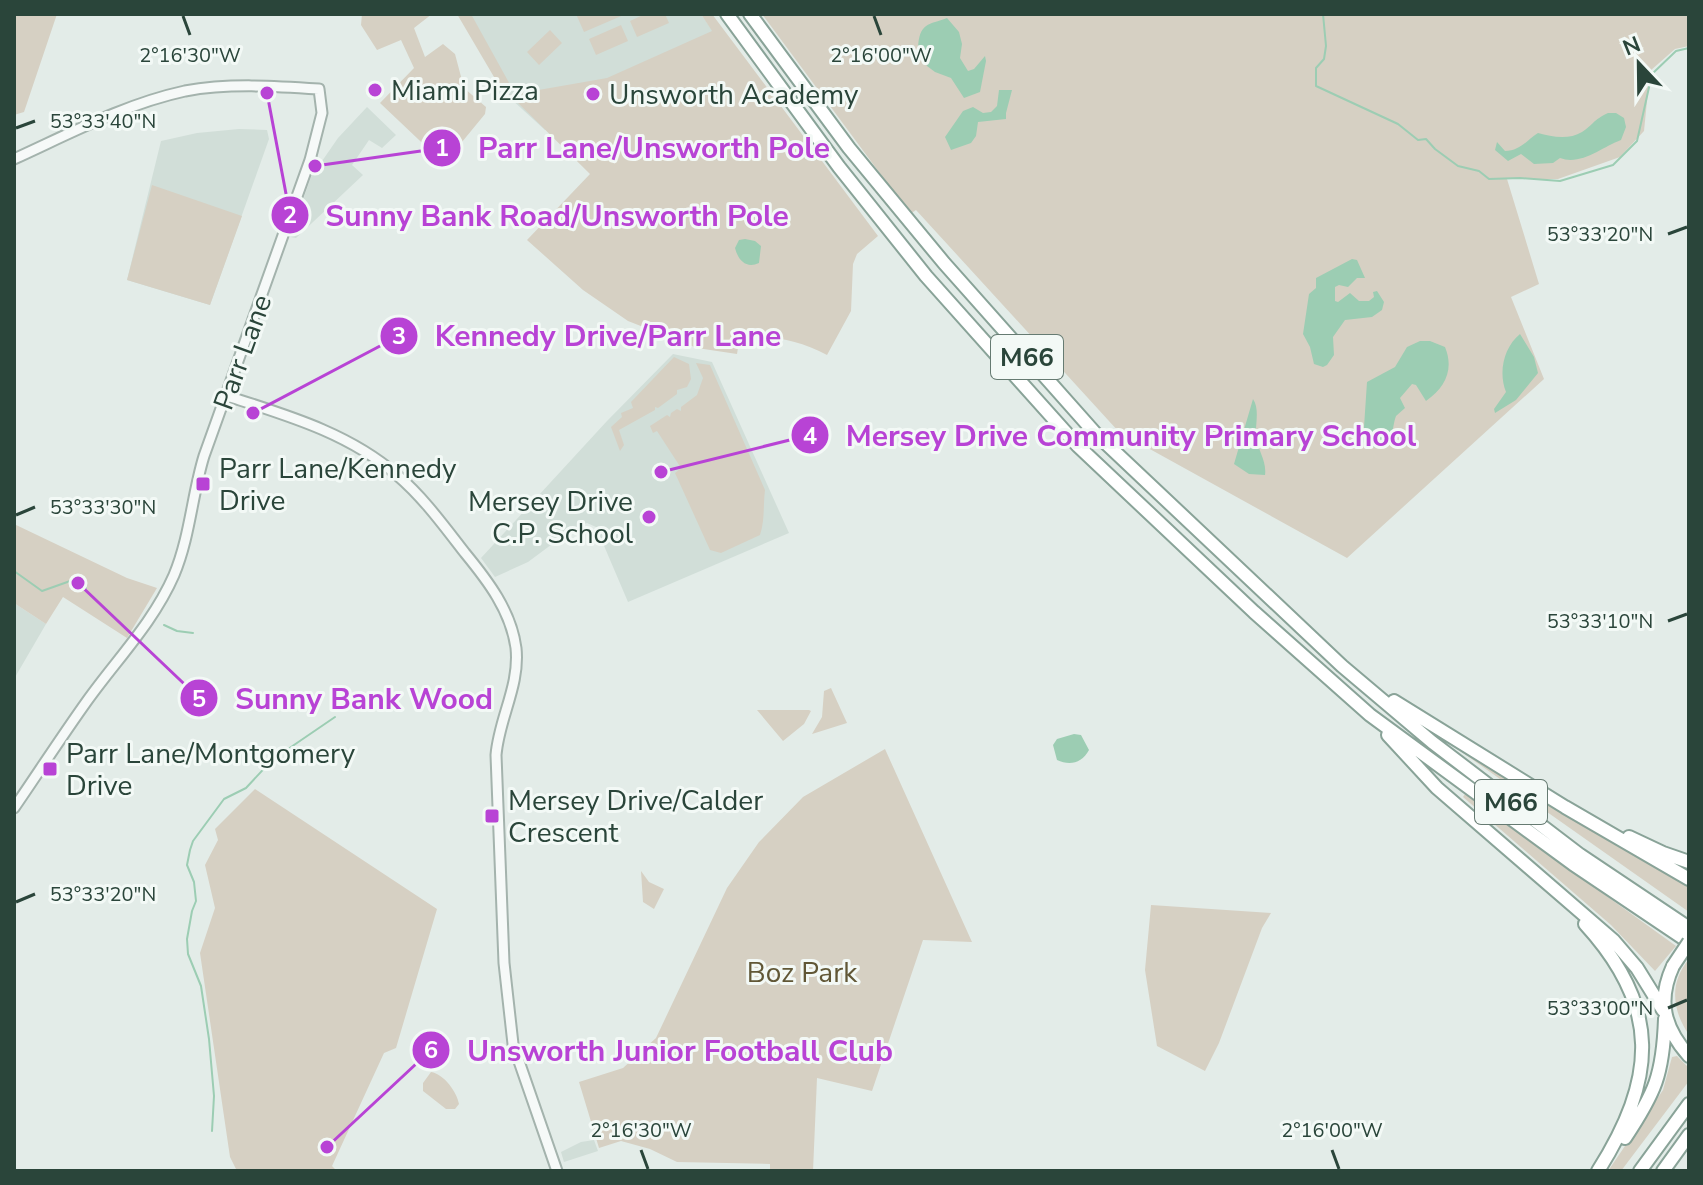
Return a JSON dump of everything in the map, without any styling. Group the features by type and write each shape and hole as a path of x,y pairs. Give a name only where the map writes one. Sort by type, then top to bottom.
{"highway":[{"name":"M66","path":"727,14 839,167 926,276 1078,446 1254,612 1370,715 1573,864 1689,942"},
{"name":"M66","path":"750,14 849,148 934,252 1095,433 1342,666 1432,742 1580,855 1689,928"},
{"path":"1342,666 1565,807 1689,879"},
{"name":"M66","path":"1370,715 1437,788 1541,878"},
{"path":"1565,807 1689,862"},
{"path":"1541,878 1613,940 1637,968 1677,1042 1689,1056"},
{"path":"1541,878 1609,953 1629,987 1641,1027 1642,1064 1636,1095 1629,1116 1600,1171"},
{"path":"1600,1171 1653,1094 1662,1066 1667,979 1689,942"},
{"path":"1640,1171 1687,1107"},
{"path":"1663,1171 1689,1135"}],"street":[{"name":"Parr Lane","path":"14,159 100,119 186,91 227,87 319,89 322,113 310,160 200,468 187,536 165,594 147,624 87,701 14,808"},
{"path":"227,396 313,426 360,448 386,465 415,492 453,538 500,601 512,629 516,649 514,687 500,728 496,755 505,985 513,1044 557,1171"}],"shaded area":[{"name":"Unsworth Academy","path":"462,14 701,14 725,49 545,130 510,98"},
{"path":"947,18 959,32 962,44 960,58 968,71 974,69 985,56 980,92 964,98 951,78 927,66 918,49 923,29"},
{"path":"999,90 1012,90 1006,119 978,122 976,136 971,143 951,150 945,137 963,111 973,107 983,113 991,112 997,106"},
{"path":"367,107 396,135 382,148 369,140 352,165 363,175 296,238 290,237 311,177 338,138"},
{"path":"1608,113 1624,118 1626,127 1621,140 1584,158 1560,158 1553,163 1534,164 1521,154 1508,161 1495,150 1497,142 1505,151 1510,151 1538,133 1560,137 1577,135"},
{"path":"267,130 269,139 210,305 127,280 161,141 197,133"},
{"path":"745,239 761,246 759,263 746,264 738,256 735,248 739,240"},
{"path":"1352,259 1357,260 1365,278 1357,278 1348,287 1335,287 1335,301 1350,293 1359,301 1369,301 1374,297 1373,292 1377,291 1384,302 1382,310 1372,317 1345,320 1333,337 1334,355 1323,367 1314,364 1303,334 1309,294 1316,288 1316,278"},
{"path":"1520,334 1534,357 1538,373 1516,400 1495,413 1494,409 1506,392 1504,360 1514,339"},
{"path":"1420,341 1445,347 1449,363 1443,384 1426,401 1416,385 1412,384 1400,398 1405,408 1396,416 1388,442 1379,448 1366,446 1363,442 1367,382 1395,367 1407,347"},
{"path":"673,354 712,362 789,533 628,602 596,527 587,523 567,533 528,562 495,577 481,558"},
{"path":"1253,399 1257,412 1256,437 1265,475 1249,474 1234,464"},
{"path":"14,603 46,624 14,679"},
{"path":"1081,735 1089,750 1075,762 1057,760 1053,745 1057,739"},
{"path":"594,1140 598,1151 564,1162 561,1152 581,1142"}],"green space":[{"path":"14,14 57,14 24,112 14,115"},
{"path":"362,14 432,14 414,28 425,57 443,44 455,54 464,88 486,107 485,114 448,159 437,157 380,103 414,68 401,40 377,50 361,25"},
{"path":"457,14 471,14 512,88 504,94"},
{"path":"576,14 626,14 584,32"},
{"path":"645,14 665,14 669,23 637,37 630,21"},
{"path":"701,14 712,14 878,236 857,254 853,264 851,311 827,355 785,340 740,335 737,354 697,348 628,321 583,290 527,240 590,174 510,95 607,78 712,31"},
{"path":"762,14 1689,14 1689,46 1675,49 1650,71 1644,131 1620,157 1558,179 1507,179 1539,284 1511,297 1544,379 1347,558 1119,432 916,210 910,214"},
{"path":"621,25 628,41 596,55 589,39"},
{"path":"550,30 562,43 539,65 527,52"},
{"path":"152,185 242,216 210,305 127,280"},
{"path":"674,357 689,364 691,379 687,387 677,390 677,394 658,408 619,430 624,445 620,451 611,427 622,417 621,413 633,408 631,402"},
{"path":"696,363 710,365 765,490 760,535 721,553 710,550 675,473 681,468 657,431 653,433 650,426 667,415 670,417 677,409 681,411 681,407 697,395 703,378"},
{"path":"14,524 127,578 157,588 127,638 63,597 46,624 14,603"},
{"path":"831,688 847,723 812,734 822,717 824,691"},
{"path":"757,710 811,711 804,724 783,741"},
{"path":"1456,748 1689,882 1689,912"},
{"name":"Boz Park","path":"885,749 972,942 923,940 872,1091 817,1078 813,1171 770,1171 770,1164 677,1162 650,1149 621,1141 599,1148 579,1082 623,1068 656,1038 727,888 759,842 803,797"},
{"path":"255,789 437,909 396,1048 384,1053 332,1166 337,1171 237,1171 230,1157 200,953 215,908 205,865 218,840 215,829"},
{"path":"1465,794 1676,946 1655,971 1611,925 1463,797"},
{"path":"641,871 649,882 664,889 654,909 643,902"},
{"path":"1151,905 1271,913 1262,928 1219,1043 1205,1071 1157,1046 1145,970"},
{"path":"1689,959 1689,1035 1679,1016 1675,997 1678,977"},
{"path":"1677,1056 1689,1068 1689,1081 1621,1171 1608,1171 1663,1090 1672,1057"},
{"path":"431,1072 441,1076 453,1089 459,1104 455,1109 446,1109 423,1091 423,1083"}],"waterway":[{"path":"1323,14 1326,46 1324,59 1316,68 1316,86 1398,124 1418,140 1426,139 1458,166 1479,171 1489,179 1560,181 1613,165 1637,141 1652,74 1676,51 1689,48"},
{"path":"14,571 42,591 73,580 86,588"},
{"path":"164,625 193,633"},
{"path":"212,1131 214,1096 209,1039 201,986 188,954 187,939 196,901 194,882 187,865 190,850 193,841 224,799 246,788 272,760 335,717"}],"place":[{"name":"Miami Pizza","path":"375,90"},
{"name":"Sunny Bank Road/Unsworth Pole","path":"267,93"},
{"name":"Unsworth Academy","path":"593,94"},
{"name":"Parr Lane/Unsworth Pole","path":"315,166"},
{"name":"Kennedy Drive/Parr Lane","path":"253,413"},
{"name":"Mersey Drive Community Primary School","path":"661,472"},
{"name":"Parr Lane/Kennedy Drive","path":"203,484"},
{"name":"Mersey Drive C.P. School","path":"649,517"},
{"name":"Sunny Bank Wood","path":"78,583"},
{"name":"Parr Lane/Montgomery Drive","path":"50,769"},
{"name":"Mersey Drive/Calder Crescent","path":"492,816"},
{"name":"Unsworth Junior Football Club","path":"327,1147"}]}
